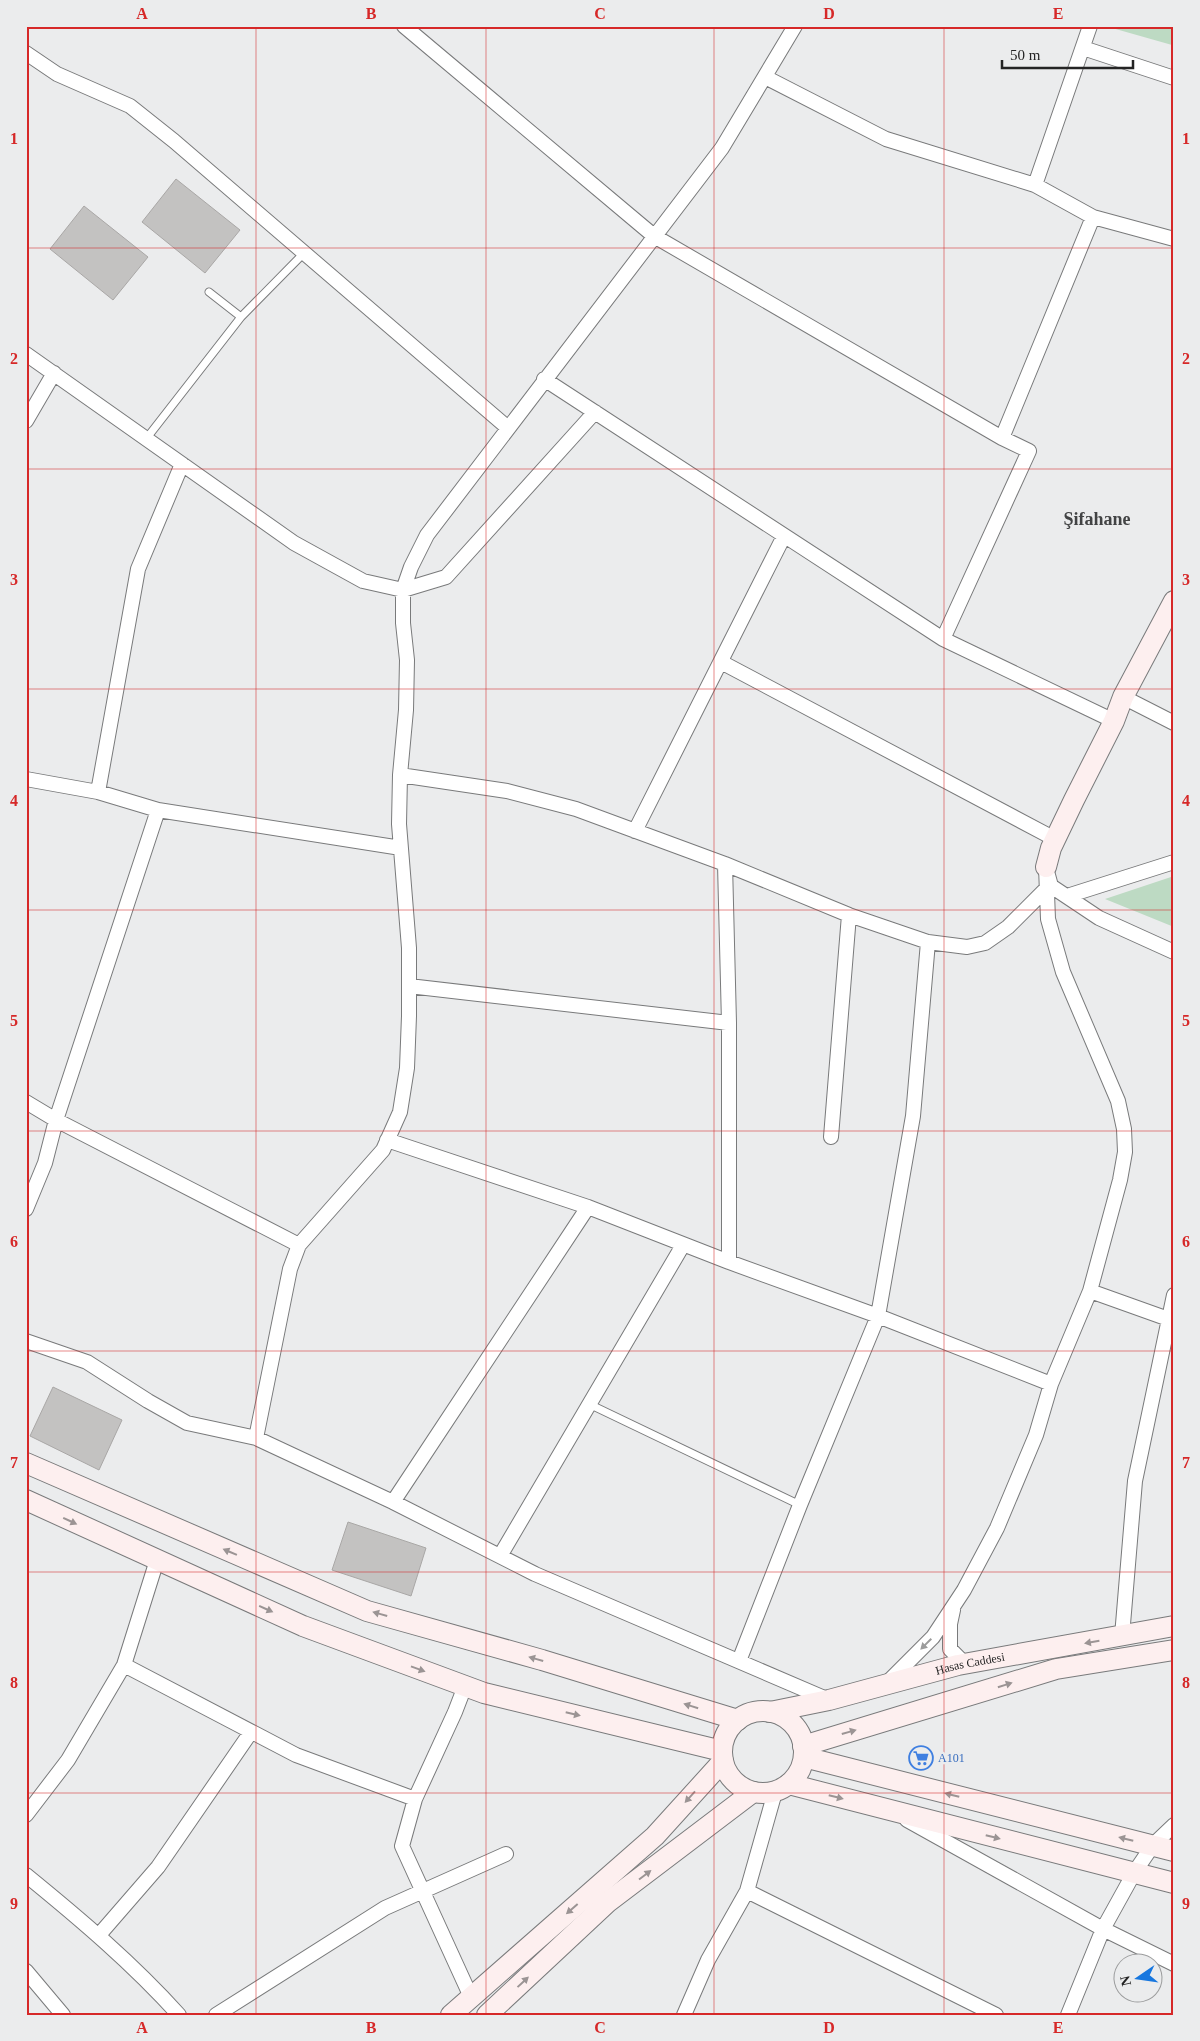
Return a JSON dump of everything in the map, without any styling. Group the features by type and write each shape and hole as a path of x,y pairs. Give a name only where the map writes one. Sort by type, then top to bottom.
{"main road":[{"path":"1046,867 1055,839 1114,721 1123,697 1174,601"},
{"path":"26,1464 367,1610 542,1660 738,1720"},
{"path":"26,1500 303,1626 484,1693 722,1756"},
{"name":"Hasas Caddesi","path":"770,1712 830,1700 975,1662 1174,1626"},
{"path":"803,1752 1056,1669 1174,1650"},
{"path":"770,1712 786,1719 798,1731 803,1752 798,1774 782,1788 763,1794 741,1787 733,1780 725,1769 722,1756 724,1739 732,1725 750,1714 770,1712"},
{"path":"803,1752 1174,1851"},
{"path":"451,2015 655,1836 722,1756"},
{"path":"782,1788 890,1810 1174,1883"},
{"path":"487,2015 608,1902 752,1792"}],"street":[{"path":"404,26 654,236 1002,438 1029,451 944,639"},
{"path":"256,1438 290,1269 299,1245 383,1150 400,1112 407,1068 409,986 409,948 399,824 407,660 403,623 403,590 411,566 427,535 544,379 722,148 795,26"},
{"path":"1035,185 1090,26"},
{"path":"1083,48 1172,73"},
{"path":"26,52 57,74 130,106 174,141 508,428"},
{"path":"765,77 886,140 1035,185 1093,217 1174,239"},
{"path":"1002,438 1093,217"},
{"path":"26,354 294,543 363,581 403,590 446,577 595,412"},
{"path":"26,421 54,373"},
{"path":"544,379 944,639 1114,721"},
{"path":"98,792 138,569 182,464"},
{"path":"635,831 784,536"},
{"path":"721,662 1055,839"},
{"path":"1123,697 1174,723"},
{"path":"400,774 507,791 576,809 725,864 849,916 928,942 967,947 985,943 1008,927 1047,888"},
{"path":"26,779 98,792 158,810 401,848"},
{"path":"26,1209 45,1164 56,1120 158,810"},
{"path":"1067,896 1174,862"},
{"path":"725,864 729,1023 729,1262"},
{"path":"886,1684 933,1637 997,1528 1036,1435 1051,1384 1090,1291 1120,1180 1125,1152 1124,1129 1118,1102 1063,972 1048,919 1046,867"},
{"path":"1046,867 1050,886 1099,918 1174,952"},
{"path":"831,1137 849,916"},
{"path":"739,1661 800,1505 878,1316 913,1116 928,942"},
{"path":"409,986 729,1023"},
{"path":"26,1102 56,1120 299,1245"},
{"path":"387,1140 588,1207 683,1245 878,1316 1051,1384"},
{"path":"393,1502 588,1207"},
{"path":"500,1556 683,1245"},
{"path":"1090,1291 1171,1319"},
{"path":"1122,1636 1135,1481 1171,1319 1174,1295"},
{"path":"26,1341 87,1362 148,1401 187,1423 256,1438 393,1502 535,1574 830,1700"},
{"path":"26,1815 68,1760 124,1665 157,1560"},
{"path":"954,1604 950,1624 950,1649 961,1660 975,1662"},
{"path":"124,1665 296,1755 415,1798"},
{"path":"465,1686 456,1712 415,1798 402,1846 471,1997"},
{"path":"99,1935 158,1867 251,1732"},
{"path":"684,2015 708,1960 747,1891 782,1788"},
{"path":"890,1810 1103,1929 1174,1964"},
{"path":"1068,2015 1103,1929 1134,1873 1152,1845 1174,1825"},
{"path":"216,2015 385,1908 506,1854"},
{"path":"26,1875 99,1935 147,1980 179,2015"},
{"path":"747,1891 996,2015"},
{"path":"26,1971 63,2015"}],"lane":[{"path":"146,439 240,317 304,252"},
{"path":"209,292 240,317"},
{"path":"590,1404 800,1505"}],"green space":[{"path":"1105,26 1174,26 1172,45"},
{"path":"1174,876 1174,927 1105,899"}],"building":[{"path":"176,179 240,230 205,273 142,222"},
{"path":"84,206 148,257 113,300 50,249"},
{"path":"53,1387 122,1420 99,1470 30,1436"},
{"path":"348,1522 426,1548 411,1596 332,1570"}],"place":[{"name":"A101","path":"921,1758"}],"district":[{"name":"Şifahane","path":"1097,519"}]}
